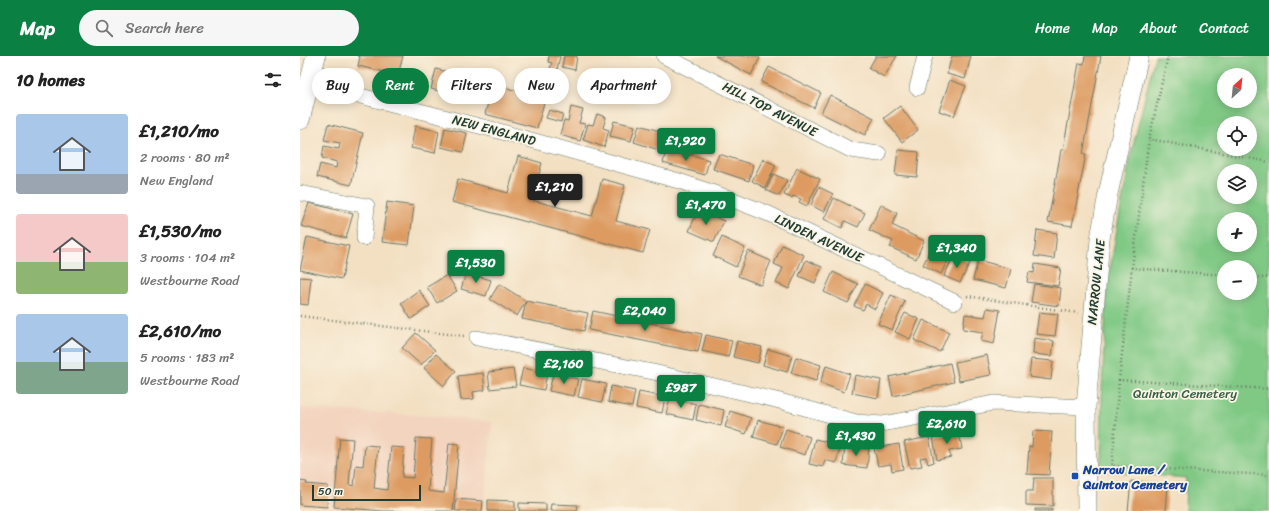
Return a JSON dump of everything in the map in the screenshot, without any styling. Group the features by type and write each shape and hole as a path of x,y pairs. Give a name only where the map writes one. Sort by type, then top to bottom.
{"main road":[{"path":"300,120 316,56"},
{"name":"NARROW LANE","path":"1087,511 1086,407 1100,239 1108,194 1139,56"}],"street":[{"name":"HILL TOP AVENUE","path":"664,56 851,150 880,154"},
{"path":"917,88 924,56"},
{"name":"NEW ENGLAND","path":"309,83 495,130 679,181"},
{"name":"LINDEN AVENUE","path":"679,181 769,214 955,302"},
{"path":"300,193 367,206 364,238"},
{"path":"477,338 653,372 776,400 856,422 882,424 994,404 1086,407"}],"path":[{"path":"1168,56 1149,139 1119,380 1112,466 1269,476"},
{"path":"1149,139 1269,162"},
{"path":"1132,268 1217,274"},
{"path":"1257,277 1269,278"},
{"path":"955,302 961,295 1093,315"},
{"path":"300,316 477,338"},
{"path":"1119,380 1269,389"}],"shaded area":[{"path":"300,408 447,417 492,422 484,511 300,511"}],"green space":[{"name":"Quinton Cemetery","path":"1155,56 1269,56 1269,511 1185,511 1186,478 1101,471 1102,387 1107,288 1131,154"}],"building":[{"path":"357,56 403,56 400,68 372,69 358,66 360,57"},
{"path":"549,56 560,56 557,68 550,68 552,63 548,62"},
{"path":"564,56 577,56 575,70 562,67"},
{"path":"715,56 757,56 760,58 751,75"},
{"path":"876,56 897,56 884,77 869,68"},
{"path":"952,56 971,56 965,79 947,74"},
{"path":"1085,56 1101,56 1083,154 1086,154 1072,226 1048,222 1079,63 1084,64"},
{"path":"769,67 821,93 814,108 761,82"},
{"path":"436,69 437,69 437,90 431,89"},
{"path":"950,80 966,86 954,116 939,111"},
{"path":"506,88 514,90 514,104 544,104 537,128 485,114 488,104 506,104"},
{"path":"830,95 874,118 865,135 821,113"},
{"path":"900,106 918,130 902,142 884,118"},
{"path":"571,107 583,110 579,123 585,124 580,141 560,135 564,120 568,121"},
{"path":"549,110 563,114 561,122 546,118"},
{"path":"597,114 606,117 603,128 609,130 604,147 583,140 588,124 593,125"},
{"path":"614,121 635,126 631,141 610,136"},
{"path":"328,124 363,133 351,185 317,177 320,164 336,168 337,162 322,158 324,146 339,149 340,143 324,140"},
{"path":"639,125 667,133 662,151 634,142"},
{"path":"415,126 439,131 435,153 411,148"},
{"path":"445,128 467,133 463,152 441,147"},
{"path":"667,148 709,160 705,175 663,163"},
{"path":"898,150 919,152 917,177 895,175"},
{"path":"719,154 753,165 749,181 713,169"},
{"path":"518,156 542,163 532,200 592,216 602,179 625,185 616,221 650,230 643,253 452,202 458,179 508,193"},
{"path":"763,159 776,165 765,188 752,181"},
{"path":"797,168 820,179 807,206 799,202 801,199 784,195"},
{"path":"773,174 787,180 779,196 766,190"},
{"path":"819,187 833,194 824,212 811,205"},
{"path":"834,198 865,213 858,227 845,221 842,228 824,219"},
{"path":"387,202 414,206 409,245 382,242"},
{"path":"309,203 353,214 346,238 301,226"},
{"path":"881,205 897,213 892,225 924,241 916,259 890,247 893,241 869,230"},
{"path":"698,210 724,221 714,242 689,231"},
{"path":"1037,230 1057,233 1054,259 1034,256"},
{"path":"307,237 349,246 342,279 300,270"},
{"path":"722,237 745,248 736,267 713,256"},
{"path":"933,244 951,253 941,274 923,265"},
{"path":"782,245 804,255 789,289 776,283 783,268 774,264"},
{"path":"748,251 771,261 761,285 738,276"},
{"path":"954,255 970,263 960,283 944,276"},
{"path":"806,260 822,267 815,283 799,276"},
{"path":"978,260 1011,269 1006,288 973,280"},
{"path":"1035,264 1061,268 1058,286 1027,282 1029,272 1034,273"},
{"path":"833,272 858,284 848,303 824,292"},
{"path":"466,273 491,280 486,296 461,289"},
{"path":"447,275 457,291 437,303 427,287"},
{"path":"300,277 311,278 308,305 300,304"},
{"path":"499,284 526,301 517,316 490,299"},
{"path":"865,284 883,293 875,309 866,304 863,310 854,306"},
{"path":"1034,284 1061,288 1059,306 1031,302"},
{"path":"419,290 430,306 411,319 401,303"},
{"path":"891,295 905,301 892,330 878,324"},
{"path":"526,301 588,313 584,331 522,319"},
{"path":"987,308 1000,310 994,344 981,341 983,332 963,329 965,314 985,317"},
{"path":"593,311 702,334 698,352 589,330"},
{"path":"1039,312 1058,314 1055,336 1036,334"},
{"path":"905,313 919,319 910,339 895,332"},
{"path":"923,320 949,332 940,352 914,340"},
{"path":"416,333 435,350 421,365 402,348"},
{"path":"706,335 732,341 728,357 702,351"},
{"path":"1034,338 1054,341 1052,356 1033,354"},
{"path":"737,341 762,347 758,363 733,357"},
{"path":"768,349 792,356 787,372 763,365"},
{"path":"436,354 456,371 444,386 424,368"},
{"path":"987,355 991,375 959,381 955,362"},
{"path":"796,357 821,365 816,381 791,373"},
{"path":"1031,359 1053,361 1051,380 1029,377"},
{"path":"950,363 954,382 893,396 889,377"},
{"path":"826,366 850,374 844,392 820,383"},
{"path":"523,368 547,373 544,390 519,385"},
{"path":"513,369 516,386 490,389 488,372"},
{"path":"483,373 485,390 473,392 474,399 461,400 458,376"},
{"path":"553,374 578,379 574,396 549,391"},
{"path":"855,375 881,380 878,398 852,393"},
{"path":"582,379 606,384 602,402 578,397"},
{"path":"611,386 635,391 632,407 608,402"},
{"path":"639,392 665,397 662,413 636,408"},
{"path":"670,398 696,404 693,420 666,414"},
{"path":"699,404 724,410 721,426 696,420"},
{"path":"730,411 751,418 746,434 725,427"},
{"path":"758,420 783,427 777,444 753,437"},
{"path":"786,429 810,437 805,455 780,447"},
{"path":"1033,431 1052,432 1049,475 1027,474 1029,446 1032,447"},
{"path":"959,432 962,449 949,451 951,457 937,460 933,437"},
{"path":"929,437 934,462 928,464 926,457 920,458 922,466 910,468 904,442"},
{"path":"340,438 353,439 349,485 354,486 356,465 363,466 365,445 378,446 374,488 387,490 391,447 404,448 402,477 413,478 416,438 432,439 428,491 444,493 449,443 459,444 453,511 384,511 334,507"},
{"path":"815,439 841,445 836,463 825,460 823,467 809,464"},
{"path":"899,444 903,469 892,471 891,464 878,466 874,448"},
{"path":"845,446 869,449 867,468 843,465"},
{"path":"1034,478 1053,478 1053,506 1026,505 1026,491 1033,491"},
{"path":"300,481 307,482 306,484 328,486 327,507 300,505"},
{"path":"1131,481 1168,485 1166,511 1128,511"},
{"path":"456,499 483,501 482,511 455,511"},
{"path":"488,500 515,501 515,511 488,511"},
{"path":"519,503 546,504 546,511 519,511"},
{"path":"551,504 578,505 577,511 550,511"},
{"path":"1035,509 1052,509 1052,511 1035,511"}],"place":[{"name":"Narrow Lane / Quinton Cemetery","path":"1075,476"}]}
